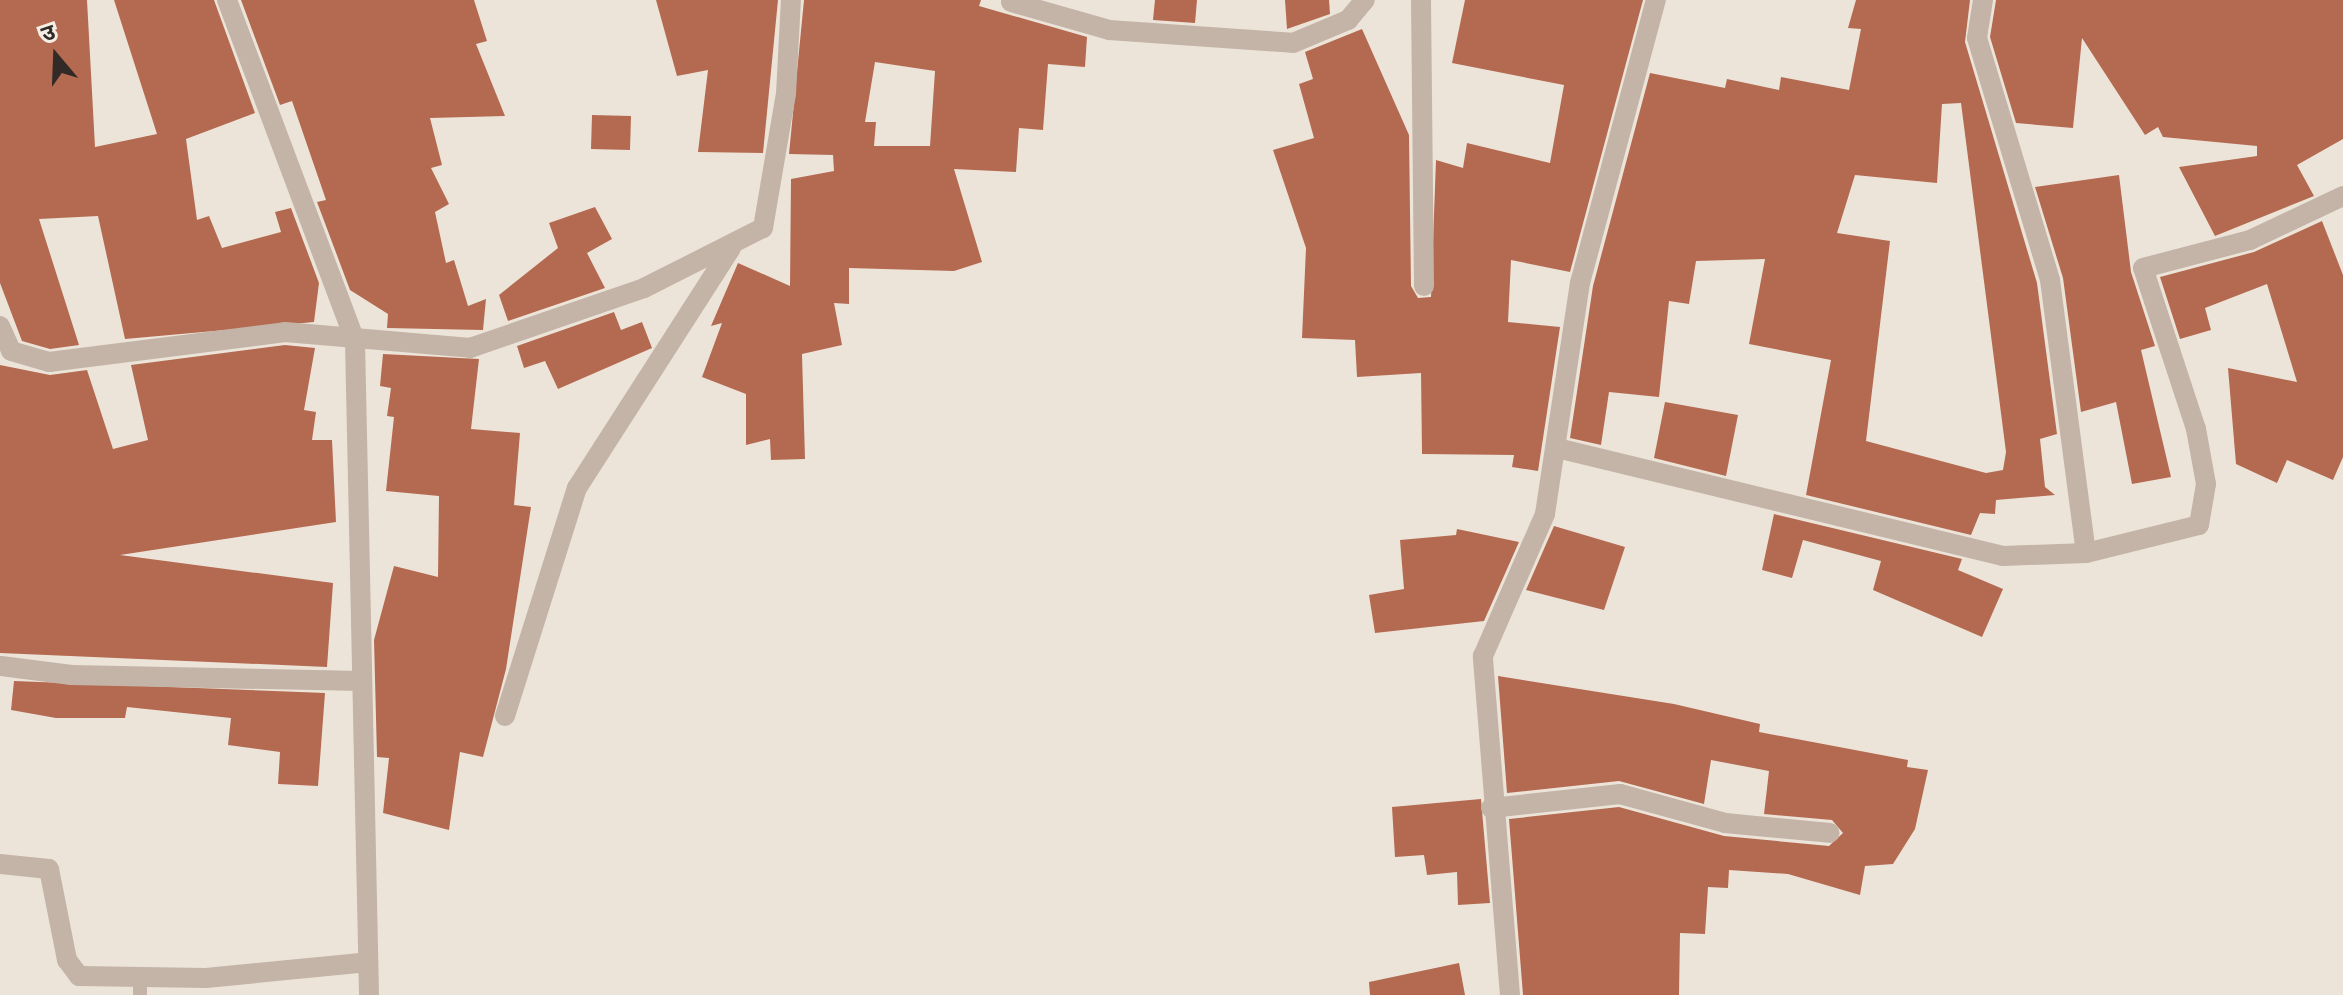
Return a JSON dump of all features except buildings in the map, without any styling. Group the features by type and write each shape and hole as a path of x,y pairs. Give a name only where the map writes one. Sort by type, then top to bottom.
{"street":[{"path":"227,0 355,341 369,995"},
{"path":"0,326 11,351 49,362 248,333 470,348 503,343 732,246 763,228 786,94 791,0"},
{"path":"1011,2 1109,30 1293,43 1348,20 1365,0"},
{"path":"1421,0 1424,286"},
{"path":"1510,995 1491,808 1483,656 1545,514 1580,283 1656,0"},
{"path":"1983,0 1977,38 2050,280 2086,553"},
{"path":"1557,448 2003,556 2086,553 2199,525 2206,484 2196,429 2143,268 2250,240 2343,196"},
{"path":"505,716 577,488 732,246"},
{"path":"1,666 71,675 362,681"},
{"path":"1491,808 1620,794 1725,823 1830,833"},
{"path":"0,864 49,869 67,960 79,976 140,987 368,962"}]}
